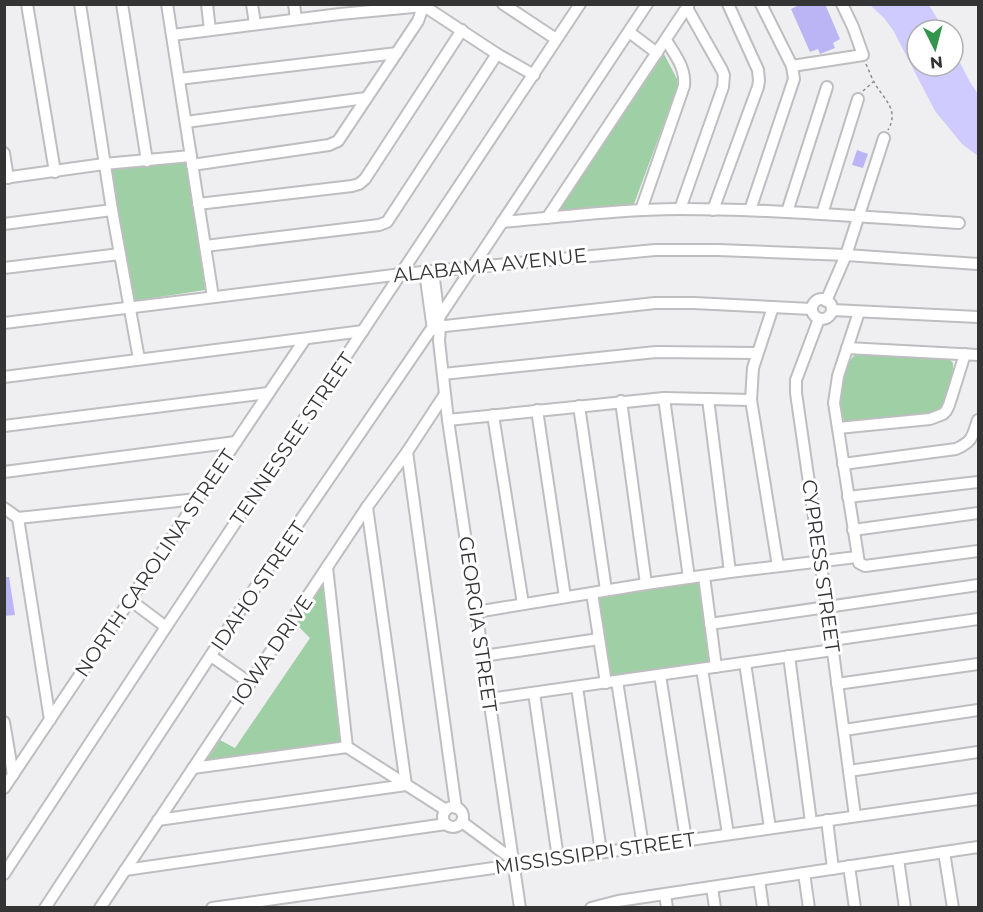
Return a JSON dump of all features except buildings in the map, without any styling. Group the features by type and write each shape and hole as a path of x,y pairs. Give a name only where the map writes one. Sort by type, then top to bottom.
{"street":[{"path":"27,4 55,172"},
{"path":"80,4 104,164 139,359"},
{"path":"122,4 147,161"},
{"path":"167,4 213,297"},
{"path":"207,4 210,30"},
{"path":"252,4 255,24"},
{"path":"294,4 296,19"},
{"path":"503,4 556,39"},
{"name":"IDAHO STREET","path":"45,908 276,556 437,324 647,4"},
{"path":"713,210 759,81 758,69 728,4"},
{"path":"750,210 794,79 792,66 761,4"},
{"path":"792,66 862,55 853,27 842,4"},
{"path":"172,35 296,19 339,9 424,5 497,54 534,75"},
{"path":"4,153 6,178 104,164 192,160 334,143 340,138 418,21 424,5"},
{"name":"TENNESSEE STREET","path":"4,874 580,5"},
{"path":"547,219 688,7 722,70 724,81 680,209"},
{"path":"198,204 352,186 362,182 462,30"},
{"path":"629,32 657,53"},
{"path":"641,210 684,86 681,66 666,40"},
{"path":"179,79 397,53"},
{"path":"205,246 379,225 387,222 497,54"},
{"path":"787,212 827,87"},
{"path":"186,122 366,98"},
{"path":"822,214 858,99"},
{"path":"812,309 819,319 829,317 829,305 884,138"},
{"path":"502,222 641,210 680,209 750,210 959,223"},
{"path":"4,224 112,210"},
{"name":"ALABAMA AVENUE","path":"4,323 402,274 656,249 846,255 978,264"},
{"path":"4,268 120,255"},
{"name":"GEORGIA STREET","path":"429,271 448,420 520,908"},
{"path":"812,309 817,301 821,300 829,305 859,312 978,317"},
{"path":"437,324 672,302 812,309"},
{"path":"773,306 757,353 751,382 751,400 778,566"},
{"path":"859,312 834,392 859,561 865,566 978,551"},
{"name":"CYPRESS STREET","path":"819,319 795,386 855,816"},
{"path":"4,377 363,331"},
{"name":"NORTH CAROLINA STREET","path":"4,788 304,339"},
{"path":"847,348 978,355"},
{"path":"443,374 656,352 757,353"},
{"path":"838,428 930,419 943,414 949,405 964,354"},
{"path":"4,426 268,393"},
{"name":"IOWA DRIVE","path":"100,908 445,394"},
{"path":"448,420 664,398 751,400"},
{"path":"664,398 689,578"},
{"path":"708,399 730,572"},
{"path":"621,401 646,584"},
{"path":"579,406 606,591"},
{"path":"537,410 565,597"},
{"path":"494,415 523,604"},
{"path":"843,464 956,449 970,441 978,420"},
{"path":"4,472 236,442"},
{"path":"407,452 451,809"},
{"path":"848,497 978,482"},
{"path":"4,508 18,518 197,499"},
{"path":"367,507 406,785"},
{"path":"853,530 978,513"},
{"path":"18,518 50,720"},
{"path":"476,612 730,572 820,561 859,561"},
{"path":"327,567 347,747"},
{"path":"704,576 716,667"},
{"path":"710,624 978,585"},
{"path":"592,593 599,639 611,682 643,846"},
{"path":"130,600 166,627"},
{"path":"489,699 789,656 832,645 978,619"},
{"path":"483,656 599,639"},
{"path":"211,656 250,683"},
{"path":"789,656 811,822"},
{"path":"745,663 770,828"},
{"path":"837,684 978,664"},
{"path":"702,669 728,834"},
{"path":"660,675 686,840"},
{"path":"577,687 602,852"},
{"path":"534,693 558,858"},
{"path":"844,730 978,710"},
{"path":"4,722 13,775"},
{"path":"193,768 347,747 406,785 462,813 462,822"},
{"path":"849,771 978,752"},
{"path":"158,820 406,785"},
{"name":"MISSISSIPPI STREET","path":"212,908 513,862 558,858 978,799"},
{"path":"446,824 443,816 451,809"},
{"path":"827,820 833,869"},
{"path":"462,822 513,862"},
{"path":"125,870 446,824 455,827 462,822"},
{"path":"591,908 665,894 978,847"},
{"path":"944,852 953,908"},
{"path":"898,859 905,908"},
{"path":"849,866 855,908"},
{"path":"804,873 809,908"},
{"path":"759,880 763,908"},
{"path":"712,887 716,908"},
{"path":"665,894 667,908"}],"path":[{"path":"862,55 873,81 888,102 893,116 884,138"},
{"path":"858,99 873,81"}],"green space":[{"path":"664,54 677,79 677,88 634,204 557,213"},
{"path":"186,161 205,290 133,301 107,170"},
{"path":"856,354 948,358 953,363 953,373 944,403 938,410 928,414 849,423 844,421 841,405 842,385 847,367"},
{"path":"325,581 342,743 206,761 220,740 235,748 310,638 296,624"},
{"path":"699,581 712,663 610,679 598,597"}],"shaded area":[{"path":"870,5 929,5 937,18 905,18 905,53 884,18"},
{"path":"965,72 978,94 978,156 962,144 935,111 918,78 965,78"}]}
